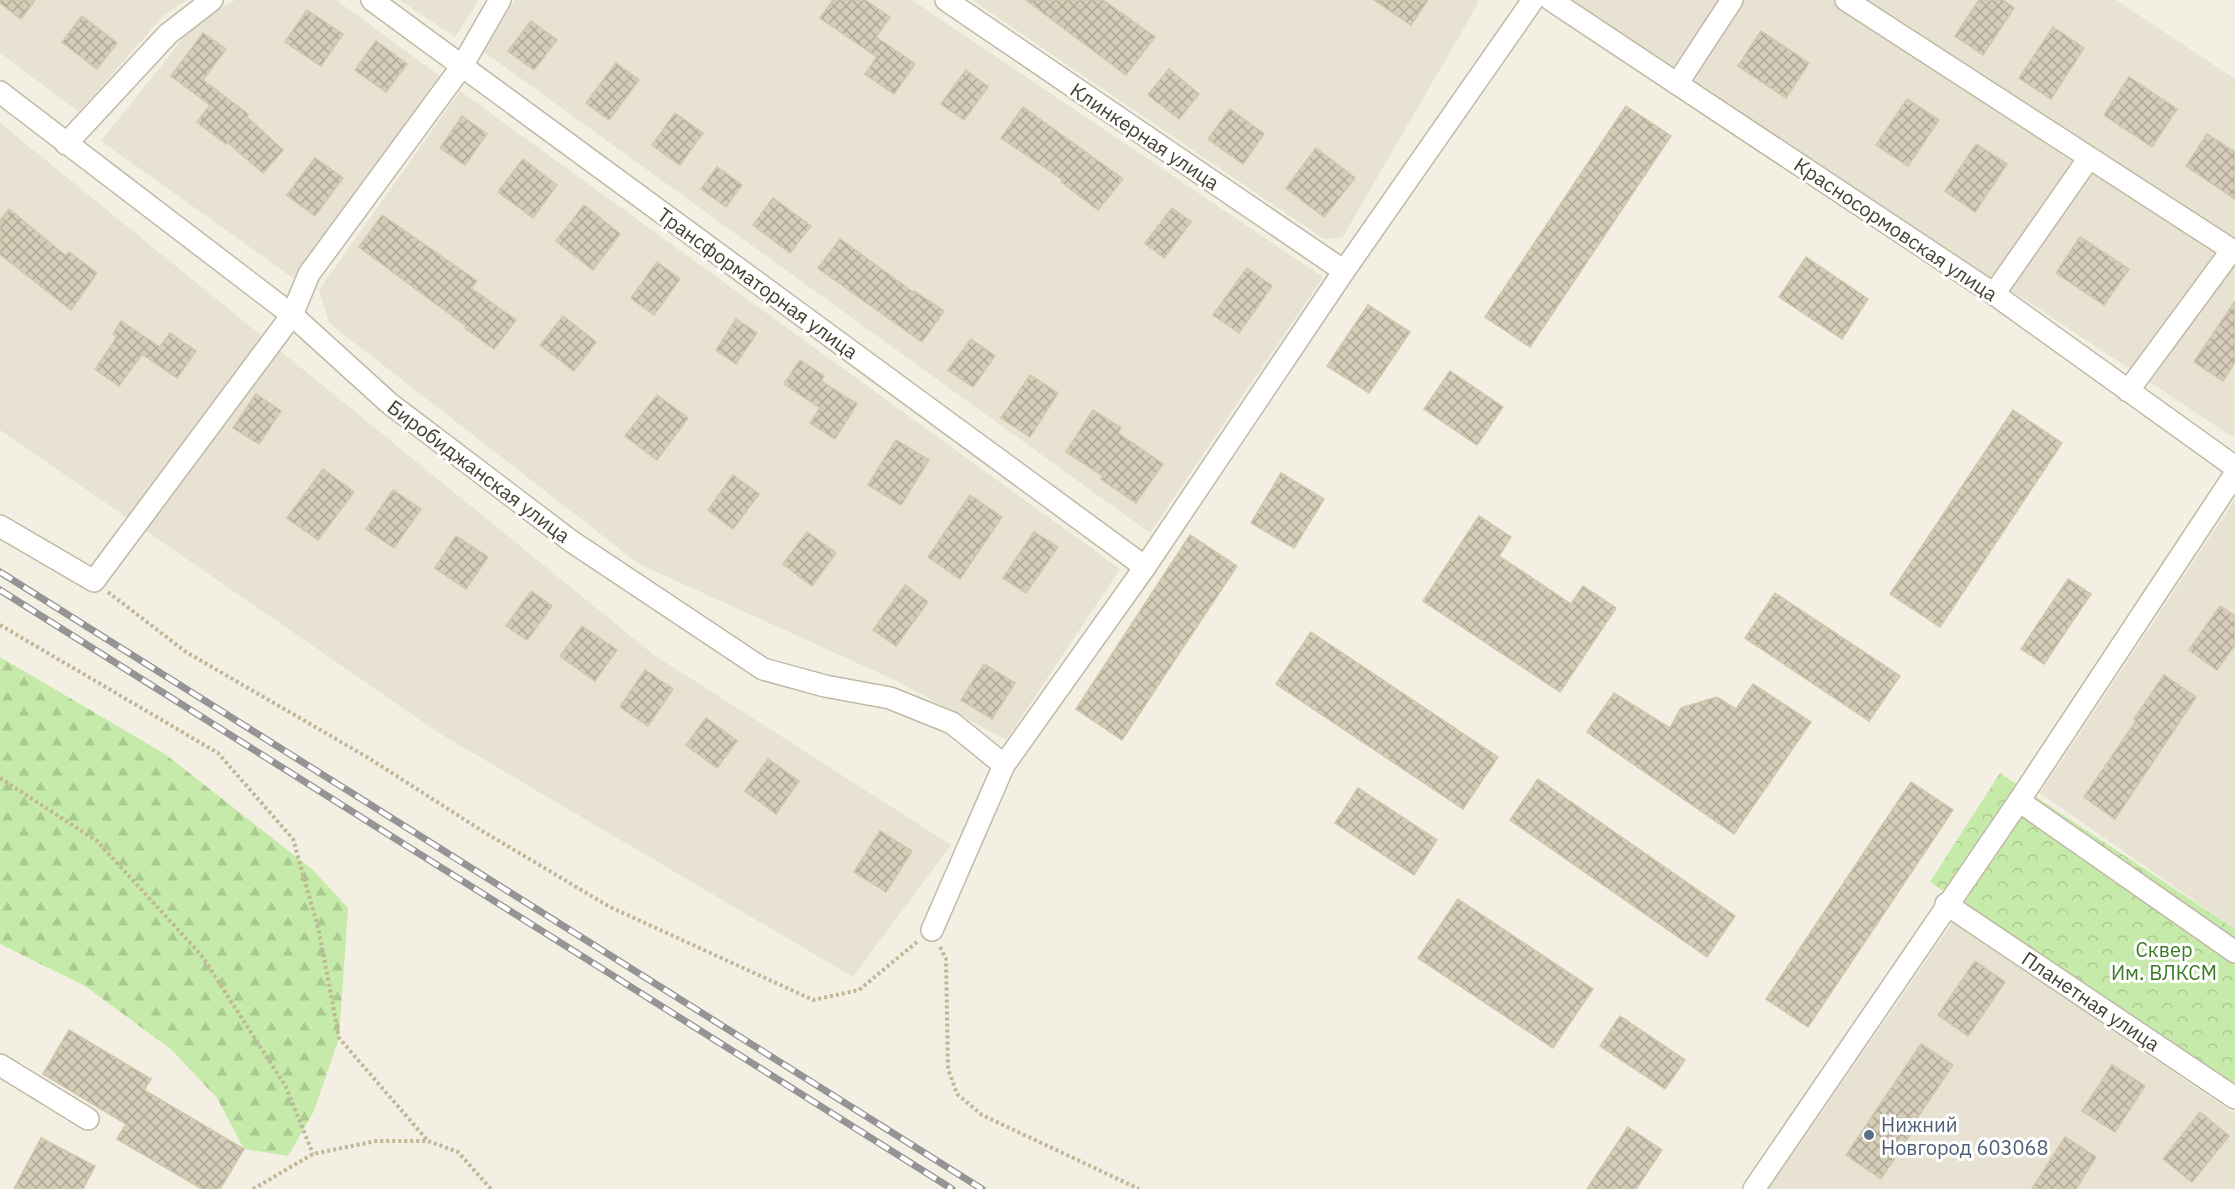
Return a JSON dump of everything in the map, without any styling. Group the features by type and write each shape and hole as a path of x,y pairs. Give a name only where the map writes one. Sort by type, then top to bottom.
{"street":[{"path":"66,144 168,34 212,0"},
{"name":"Трансформаторная улица","path":"372,0 1145,567"},
{"path":"0,526 94,581 292,315 309,274 462,66 500,0"},
{"name":"Клинкерная улица","path":"946,0 1344,271"},
{"path":"932,930 1004,765 1145,567 1344,271 1533,0"},
{"name":"Красносормовская улица","path":"1551,0 1994,294 2235,467"},
{"path":"1677,84 1732,0"},
{"path":"1846,0 2232,250 2128,391"},
{"name":"Биробиджанская улица","path":"0,92 292,315 389,403 571,541 763,669 900,702 952,723 1004,765"},
{"path":"1994,294 2089,158"},
{"path":"1754,1189 1946,904 2019,801 2235,474"},
{"path":"2019,801 2235,952"},
{"name":"Планетная улица","path":"1946,904 2235,1098"},
{"path":"0,1065 88,1119"}],"path":[{"path":"94,581 186,652 367,757 483,832 610,907 813,1000 859,990 932,930 946,959 948,1070 957,1094 982,1115 1139,1189"},
{"path":"0,625 219,753 293,839 319,931 339,1038 428,1141"},
{"path":"0,778 97,841 202,956 286,1087 313,1154"},
{"path":"253,1189 313,1154 376,1141 428,1141 458,1152 491,1189"}],"shaded area":[{"path":"0,0 186,0 164,15 79,112 0,53"},
{"path":"235,0 336,0 444,79 293,278 101,141 193,26"},
{"path":"400,0 479,0 455,37"},
{"path":"515,0 912,0 1323,277 1150,533 484,52"},
{"path":"972,0 1476,0 1479,2 1342,238 1324,239"},
{"path":"1571,0 2116,0 2235,79 2234,438"},
{"path":"460,91 1120,569 1006,740 897,681 639,564 329,323 319,290"},
{"path":"0,123 654,655 951,845 853,977 439,733 0,430"},
{"path":"2235,499 2235,929 2040,793"},
{"path":"1953,922 2235,1114 2235,1189 1769,1189"}],"green space":[{"path":"0,657 165,754 313,870 348,908 339,1038 314,1111 288,1156 244,1149 217,1098 172,1050 85,986 0,944"},
{"name":"Сквер Им. ВЛКСМ","path":"2000,773 2235,929 2235,1087 1930,882"}],"building":[{"path":"0,0 35,0 21,19 0,3"},
{"path":"833,0 865,0 890,17 876,37 915,64 894,94 865,74 877,57 820,18"},
{"path":"1026,0 1103,0 1155,37 1126,75"},
{"path":"1374,0 1428,0 1411,25"},
{"path":"1979,0 2003,0 2014,8 1983,55 1955,36"},
{"path":"307,10 343,34 321,66 285,42"},
{"path":"82,16 117,43 97,69 62,42"},
{"path":"531,21 557,40 534,70 508,51"},
{"path":"2053,27 2084,48 2051,99 2019,78"},
{"path":"1761,31 1809,63 1786,98 1738,66"},
{"path":"203,33 226,49 203,80 248,114 247,117 283,150 263,173 227,142 226,144 197,122 210,105 171,76"},
{"path":"376,41 407,64 386,92 355,70"},
{"path":"616,63 639,80 609,120 586,103"},
{"path":"1169,69 1199,94 1179,119 1148,95"},
{"path":"966,70 988,87 964,120 941,104"},
{"path":"2129,77 2177,109 2152,147 2104,115"},
{"path":"1907,99 1939,120 1908,166 1876,145"},
{"path":"1626,106 1671,136 1530,347 1485,317"},
{"path":"1023,107 1123,179 1098,210 1061,182 1063,180 1001,138"},
{"path":"1230,109 1264,134 1243,164 1208,139"},
{"path":"675,113 703,133 680,165 652,145"},
{"path":"462,116 487,134 465,165 440,148"},
{"path":"2207,134 2235,152 2235,199 2186,166"},
{"path":"1976,144 2007,164 1975,212 1945,191"},
{"path":"1316,148 1355,178 1324,217 1286,188"},
{"path":"315,158 343,178 315,216 287,195"},
{"path":"523,159 557,185 533,218 498,192"},
{"path":"717,167 742,185 726,207 701,189"},
{"path":"773,198 811,226 790,253 753,225"},
{"path":"584,205 620,234 593,270 556,241"},
{"path":"1172,208 1191,222 1164,258 1145,243"},
{"path":"9,209 66,256 69,252 97,273 71,310 0,254 0,220"},
{"path":"382,215 477,281 471,288 516,320 494,349 359,247"},
{"path":"2080,237 2129,269 2104,305 2056,273"},
{"path":"840,239 913,292 944,311 922,342 818,268"},
{"path":"1806,257 1868,299 1842,339 1779,297"},
{"path":"657,262 680,279 654,315 631,298"},
{"path":"1247,268 1272,286 1239,333 1213,315"},
{"path":"2235,301 2235,362 2223,381 2194,362"},
{"path":"1368,305 1410,332 1369,393 1327,366"},
{"path":"563,316 596,342 574,371 540,345"},
{"path":"736,319 757,333 736,364 716,350"},
{"path":"121,321 160,347 170,333 196,351 177,378 142,354 119,386 95,369 117,337 113,334"},
{"path":"971,339 995,356 973,387 948,370"},
{"path":"800,360 824,376 821,381 857,404 835,439 810,423 820,408 784,384"},
{"path":"1450,371 1503,407 1477,445 1424,409"},
{"path":"1030,375 1058,393 1030,437 1001,418"},
{"path":"256,394 281,411 259,444 233,428"},
{"path":"657,395 688,418 657,460 625,436"},
{"path":"1093,410 1121,428 1118,433 1163,464 1136,503 1101,479 1103,476 1066,452"},
{"path":"2013,410 2062,443 1940,627 1890,594"},
{"path":"896,440 929,460 901,505 868,485"},
{"path":"323,469 354,492 318,540 287,518"},
{"path":"1281,473 1324,499 1294,548 1251,523"},
{"path":"733,475 759,494 733,529 708,510"},
{"path":"393,490 421,509 394,548 366,529"},
{"path":"970,495 1002,517 960,579 928,557"},
{"path":"1479,516 1511,537 1499,556 1571,604 1583,586 1616,608 1560,692 1423,601"},
{"path":"807,532 836,553 812,586 783,564"},
{"path":"1034,532 1058,547 1026,593 1003,578"},
{"path":"1190,535 1237,566 1122,740 1076,709"},
{"path":"456,536 488,557 466,589 435,568"},
{"path":"2068,579 2091,594 2044,664 2021,649"},
{"path":"905,585 928,602 896,646 873,630"},
{"path":"531,591 552,606 527,640 506,626"},
{"path":"1775,593 1900,676 1869,721 1745,638"},
{"path":"2220,606 2235,616 2235,645 2217,670 2189,650"},
{"path":"582,626 617,650 595,681 560,656"},
{"path":"1311,632 1498,757 1463,809 1276,684"},
{"path":"984,664 1015,683 992,719 961,700"},
{"path":"645,670 673,689 648,726 620,707"},
{"path":"2164,675 2196,697 2115,819 2084,797 2136,721 2134,719"},
{"path":"1753,684 1811,722 1734,834 1587,732 1614,693 1670,728 1681,708 1717,697 1736,709"},
{"path":"706,718 737,741 717,768 686,745"},
{"path":"768,759 799,781 776,814 745,791"},
{"path":"1538,779 1735,916 1707,957 1510,820"},
{"path":"1911,782 1953,810 1808,1027 1766,999"},
{"path":"1358,788 1437,840 1414,875 1335,823"},
{"path":"880,831 912,851 886,892 854,872"},
{"path":"1458,899 1593,989 1553,1048 1418,958"},
{"path":"1975,961 2005,982 1968,1036 1938,1015"},
{"path":"1620,1016 1685,1060 1665,1089 1600,1046"},
{"path":"69,1030 151,1079 144,1090 244,1149 220,1189 202,1189 117,1139 126,1124 43,1074"},
{"path":"1921,1044 1953,1065 1909,1130 1912,1132 1881,1179 1846,1155"},
{"path":"2112,1065 2145,1086 2115,1132 2082,1111"},
{"path":"2200,1112 2229,1136 2192,1182 2163,1159"},
{"path":"1628,1127 1662,1150 1636,1189 1587,1189"},
{"path":"2065,1137 2096,1157 2076,1189 2032,1189"},
{"path":"41,1138 95,1166 83,1189 14,1189"}],"railway":[{"path":"0,572 982,1189"},
{"path":"0,590 952,1189"}],"place":[{"name":"Нижний Новгород 603068","path":"1869,1135"}]}
